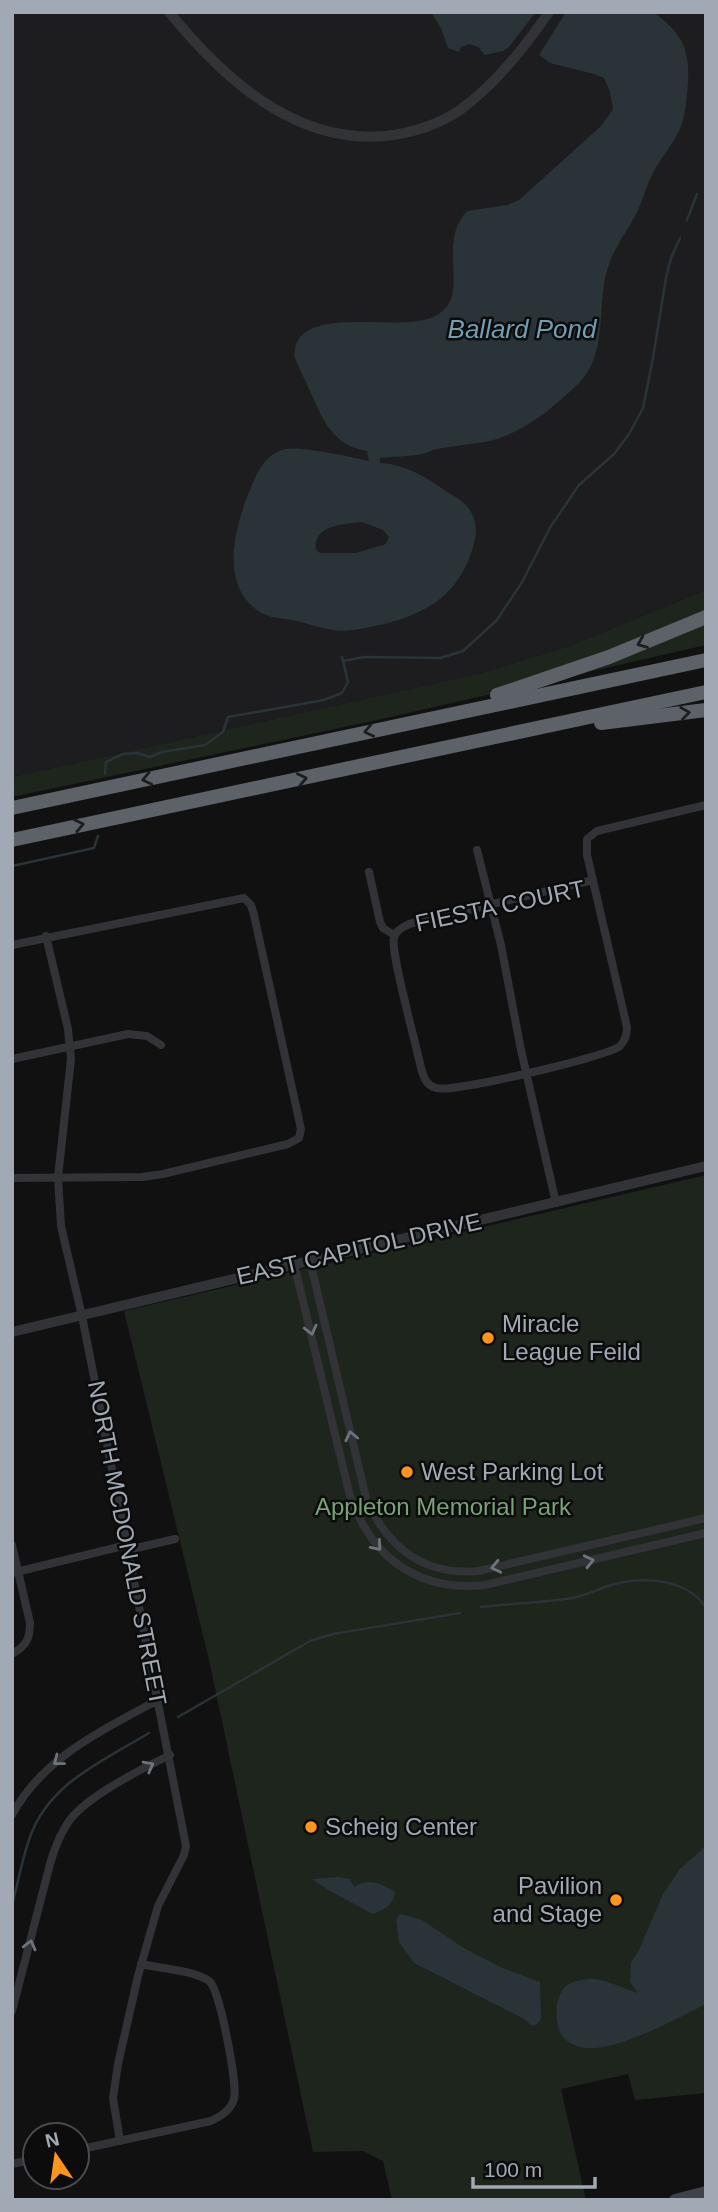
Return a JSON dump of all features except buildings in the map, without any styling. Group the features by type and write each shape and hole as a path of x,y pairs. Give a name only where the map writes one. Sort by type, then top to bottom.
{"highway":[{"path":"413,722 439,709 513,691 564,673 706,617"},
{"path":"12,808 706,660"},
{"path":"12,840 706,692"},
{"path":"520,732 562,730 706,710"}],"main road":[{"path":"675,2200 706,2192"}],"street":[{"path":"169,12 201,51 242,88 267,105 305,125 321,130 372,137 420,129 460,109 504,68 550,12"},
{"path":"593,880 586,844 591,834 618,825 706,805"},
{"path":"477,850 556,1203"},
{"path":"369,872 380,922 383,928 394,935"},
{"name":"FIESTA COURT","path":"593,880 627,1027 624,1040 607,1053 527,1073 446,1090 432,1087 427,1083 421,1068 393,944 394,935 409,924 593,880"},
{"path":"12,945 244,898 251,905 254,915 301,1129 299,1138 288,1144 163,1174 142,1177 12,1178"},
{"name":"NORTH MCDONALD STREET","path":"46,936 70,1046 70,1080 58,1177 61,1226 82,1316 186,1846 158,1906 141,1964 114,2085 114,2110 120,2141"},
{"path":"12,1059 115,1035 137,1033 161,1045"},
{"name":"EAST CAPITOL DRIVE","path":"12,1332 706,1166"},
{"path":"310,1261 367,1502 386,1534 410,1556 445,1570 479,1571 706,1518"},
{"path":"294,1264 350,1496 358,1519 375,1545 401,1568 436,1583 470,1587 706,1533"},
{"path":"15,1572 175,1539"},
{"path":"12,1545 15,1572 30,1623 30,1637 26,1644 12,1654"},
{"path":"12,1815 32,1785 57,1761 158,1700"},
{"path":"12,2011 50,1864 65,1828 73,1816 100,1795 170,1755"},
{"path":"91,2147 211,2121 227,2111 235,2096 222,2016 217,1992 212,1984 198,1976 141,1964"}],"shaded area":[{"path":"12,12 706,12 706,590 569,646 478,674 12,777"}],"green space":[{"path":"706,590 706,645 373,721 12,797 12,777 478,674 569,646"},
{"name":"Appleton Memorial Park","path":"706,1175 706,2093 635,2100 628,2074 561,2089 586,2200 392,2200 383,2161 363,2151 313,2152 209,1660 124,1311"}],"water":[{"path":"431,12 536,12 509,47 485,55 478,47 469,44 461,47 459,52 448,48 441,28"},
{"name":"Ballard Pond","path":"566,12 653,12 680,38 687,57 686,106 682,122 654,171 638,211 608,267 598,344 588,372 544,413 505,436 424,454 380,458 380,463 405,468 436,484 462,502 474,517 475,538 464,569 456,583 434,603 391,622 338,631 262,613 246,599 238,586 234,557 242,511 260,468 270,456 291,448 369,461 367,451 350,446 338,438 323,419 294,356 298,340 308,330 323,325 419,321 433,317 445,308 451,297 454,284 454,240 458,225 467,211 507,205 519,200 601,126 613,109 604,78 550,63 539,55","holes":["362,522 383,530 389,537 386,544 356,553 320,553 316,550 319,535 331,527"]},
{"path":"706,1846 706,2004 647,2033 613,2045 585,2048 566,2040 559,2030 556,2014 561,1992 573,1982 593,1979 638,1993 630,1982 631,1963 663,1894 680,1869"},
{"path":"312,1879 350,1879 354,1887 365,1882 380,1884 395,1892 394,1897 388,1906 373,1914"},
{"path":"400,1914 422,1920 464,1948 500,1967 540,1982 541,2019 532,2026 524,2019 414,1963 399,1942 396,1920"}],"waterway":[{"path":"687,220 697,194"},
{"path":"343,661 364,657 440,658 463,651 496,621 521,584 551,526 579,485 614,454 643,408 666,278 680,238"},
{"path":"105,774 106,762 123,754 137,753 150,757 162,752 205,745 223,732 228,717 324,700 342,693 348,682 342,657"},
{"path":"12,866 94,848 98,836"},
{"path":"481,1607 572,1598 620,1583 648,1580 687,1590 706,1608"},
{"path":"178,1717 310,1641 333,1634 460,1613"},
{"path":"12,1905 30,1837 50,1802 79,1775 149,1733"}],"place":[{"name":"Miracle League Feild","path":"488,1338"},
{"name":"West Parking Lot","path":"407,1472"},
{"name":"Scheig Center","path":"311,1827"},
{"name":"Pavilion and Stage","path":"616,1900"}]}
